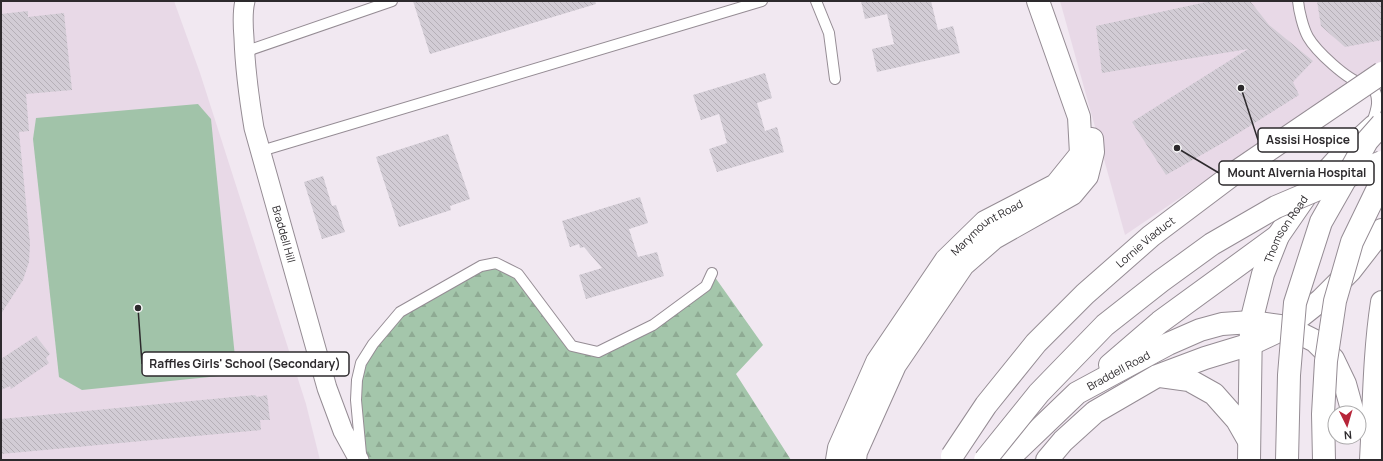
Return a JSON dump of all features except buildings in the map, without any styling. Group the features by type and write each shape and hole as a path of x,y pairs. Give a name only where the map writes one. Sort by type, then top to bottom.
{"main road":[{"name":"Marymount Road","path":"837,460 838,448 877,362 946,260 985,222 1056,185 1081,154 1079,117 1038,1"},
{"name":"Marymount Road","path":"855,460 856,452 895,365 963,265 994,238 1072,194 1087,176 1093,152 1090,115 1050,1"},
{"name":"Lornie Viaduct","path":"952,456 986,405 1036,343 1091,289 1151,236 1230,177 1377,80"},
{"name":"Thomson Road","path":"1249,451 1252,322 1263,274 1278,236 1309,191 1337,160 1378,124"},
{"path":"1287,460 1289,375 1295,302 1321,222 1367,140 1378,124"},
{"path":"985,460 1039,393 1105,325 1161,281 1212,244 1276,207 1382,162"},
{"path":"1324,460 1323,414 1326,361 1335,301 1352,242 1382,180"},
{"name":"Braddell Road","path":"1047,460 1063,441 1095,412 1157,376 1205,358 1251,344 1286,327 1321,300 1350,271 1382,230"},
{"path":"1077,393 1160,322 1278,236"},
{"path":"1371,460 1378,324 1382,302"},
{"name":"Braddell Road","path":"1007,460 1077,393 1168,344 1200,330 1222,324 1252,322 1286,327 1315,341 1333,359 1345,384 1351,405"},
{"path":"1157,376 1189,380 1214,394 1238,420 1249,451"},
{"path":"1360,445 1364,460"}],"street":[{"name":"Braddell Hill","path":"245,1 243,18 244,52 249,100 261,151 327,388 343,431 360,460"}],"lane":[{"path":"244,52 392,1"},
{"path":"261,151 397,112 762,1"},
{"path":"816,1 829,33 835,79"},
{"path":"1298,1 1307,36 1319,50 1350,79 1361,84 1377,80 1382,82"},
{"path":"1377,80 1378,124"},
{"path":"360,460 356,380 361,363 373,344 400,312 480,266 496,263 518,274 572,346 598,352 653,325 706,286 712,274"}],"shaded area":[{"path":"1,1 174,1 200,73 306,404 320,460 1,460"},
{"path":"1060,1 1382,1 1382,61 1125,235"}],"green space":[{"path":"198,104 211,119 235,357 229,375 82,390 59,377 33,139 36,118"},
{"path":"496,263 518,274 572,346 598,352 653,325 706,286 712,273 763,345 736,374 791,460 362,460 357,380 373,344 400,312"}],"place":[{"name":"Assisi Hospice","path":"1241,88"},
{"name":"Mount Alvernia Hospital","path":"1177,148"},
{"name":"Raffles Girls' School (Secondary)","path":"138,308"}]}
